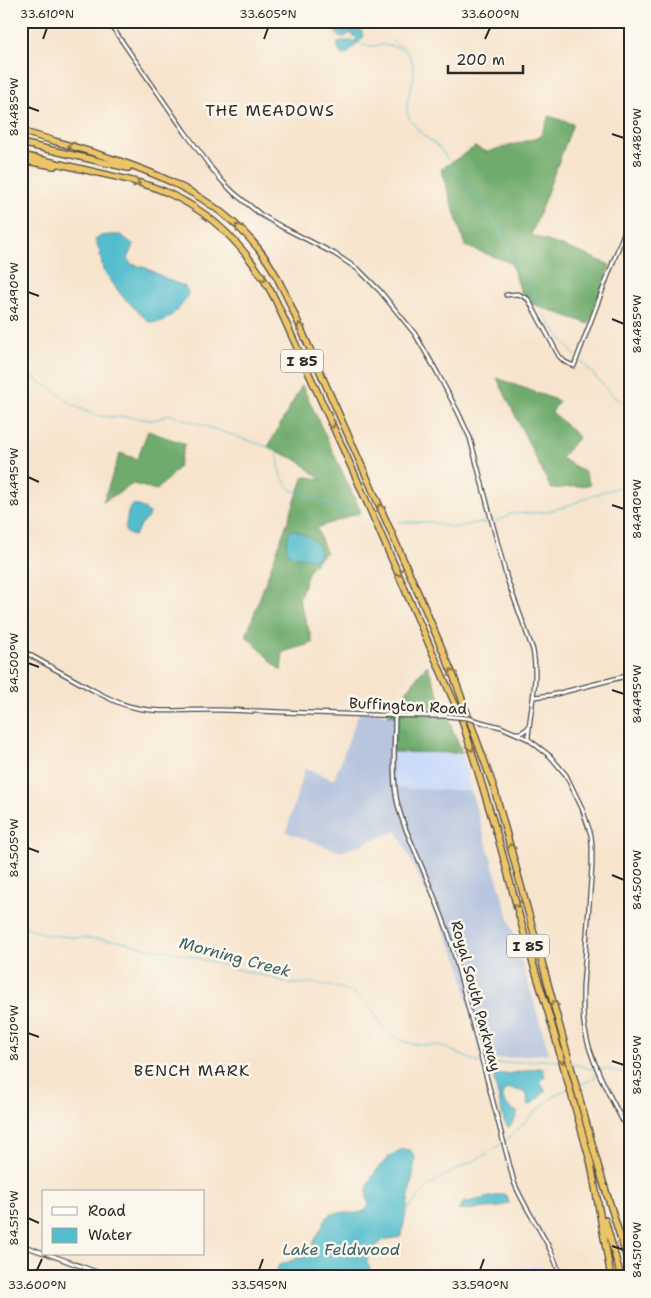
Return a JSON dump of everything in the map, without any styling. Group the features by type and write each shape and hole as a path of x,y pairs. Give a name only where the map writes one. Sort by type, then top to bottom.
{"highway":[{"path":"21,131 128,164 166,179"},
{"name":"I 85","path":"21,143 128,168 166,179 196,194 225,214 256,245 286,295 423,604 459,690 494,788 599,1169 630,1268"},
{"name":"I 85","path":"21,155 106,174 162,191 181,199 224,230 246,253 260,272 275,299 462,720 575,1106 591,1164 596,1192 621,1277"},
{"path":"21,160 106,174"},
{"path":"599,1169 630,1254"},
{"path":"596,1192 612,1277"}],"street":[{"path":"108,21 185,132 223,182 247,204 271,221 335,254 359,270 380,291 424,347 470,439 507,580 533,650 536,671 528,739"},
{"path":"506,295 518,294 528,299 559,356 565,362 574,366 630,217"},
{"name":"Buffington Road","path":"21,650 60,673 109,698 144,710 199,709 467,718 501,727 528,739 550,756 566,775 582,808 591,835 592,866 583,987 583,1018 591,1053 630,1135"},
{"path":"534,697 552,695 630,675"},
{"name":"Royal South Parkway","path":"395,716 394,778 400,814 438,904 450,938 514,1182 524,1205 553,1254 560,1277"},
{"path":"515,734 529,728"},
{"path":"21,1245 42,1252"},
{"path":"53,1256 110,1277"}],"shaded area":[{"path":"360,710 398,717 393,752 394,788 471,791 549,1053 481,1061 460,964 397,831 341,852 286,832 305,768 334,780"},
{"path":"393,752 462,753 471,791 394,788"},
{"path":"537,1266 570,1277 487,1277 490,1270"}],"green space":[{"path":"549,116 573,124 531,235 610,265 589,324 524,301 511,263 465,246 441,169 475,147 487,152 540,137"},
{"path":"497,378 559,401 552,412 579,437 561,458 585,472 590,485 551,489"},
{"path":"302,385 361,512 317,528 326,552 310,568 299,599 313,643 283,652 281,671 246,636 304,476 322,480 299,461 268,447"},
{"path":"148,431 185,444 178,468 157,490 133,484 103,502 120,453 137,459"},
{"path":"427,665 462,753 393,752 398,717 388,715"}],"water":[{"path":"349,24 359,28 363,38 348,53 343,55 340,53 338,43 341,41 356,41 357,39 351,33 344,37 338,36 336,30 340,26"},
{"path":"121,235 134,245 128,259 131,264 146,268 184,286 188,292 182,305 166,319 159,322 149,322 122,296 103,270 99,249 95,240 101,236"},
{"path":"132,505 141,507 149,513 134,536 125,531 128,512"},
{"path":"291,530 295,530 313,540 320,552 319,557 312,559 290,555 287,549 287,542"},
{"path":"543,1069 545,1077 541,1084 545,1090 529,1106 527,1103 528,1097 521,1091 507,1089 503,1092 504,1102 517,1112 512,1125 508,1127 504,1121 493,1075"},
{"name":"Lake Feldwood","path":"405,1149 412,1152 415,1159 402,1234 400,1237 383,1240 369,1253 367,1263 370,1269 368,1273 363,1275 363,1277 278,1277 276,1271 279,1265 302,1257 308,1248 312,1247 326,1218 331,1214 355,1213 365,1210 369,1205 367,1189 372,1177 387,1159"},
{"path":"504,1194 508,1198 509,1203 500,1207 458,1210 463,1203"}],"waterway":[{"path":"329,21 338,27"},
{"path":"392,40 397,45 404,47 413,65 414,76 407,102 407,113 410,120 422,134 440,148 448,160"},
{"path":"359,42 365,46 390,45 407,52"},
{"path":"451,165 484,204 501,234 514,267 533,291 550,324 575,356"},
{"path":"579,359 615,398 630,406"},
{"path":"21,370 61,395"},
{"path":"63,397 74,405 97,415 155,420 169,414 268,447 278,455 281,474 292,490 359,516"},
{"path":"495,521 506,518 509,514 546,512 630,484"},
{"path":"400,522 431,522 449,527 488,523"},
{"name":"Morning Creek","path":"21,923 30,929 48,935 121,941 149,949 165,950 191,956 291,984 315,983 340,988 363,1000 371,1008 383,1027 398,1039 412,1044 442,1046 476,1062 495,1064 542,1060 559,1061"},
{"name":"Morning Creek","path":"573,1064 595,1070"},
{"name":"Morning Creek","path":"599,1071 605,1068 619,1073 630,1073"},
{"path":"579,1085 593,1079 598,1072"},
{"path":"406,1211 429,1186 497,1147 549,1100 569,1088"}],"district":[{"name":"THE MEADOWS","path":"270,110"},
{"name":"BENCH MARK","path":"192,1070"}]}
